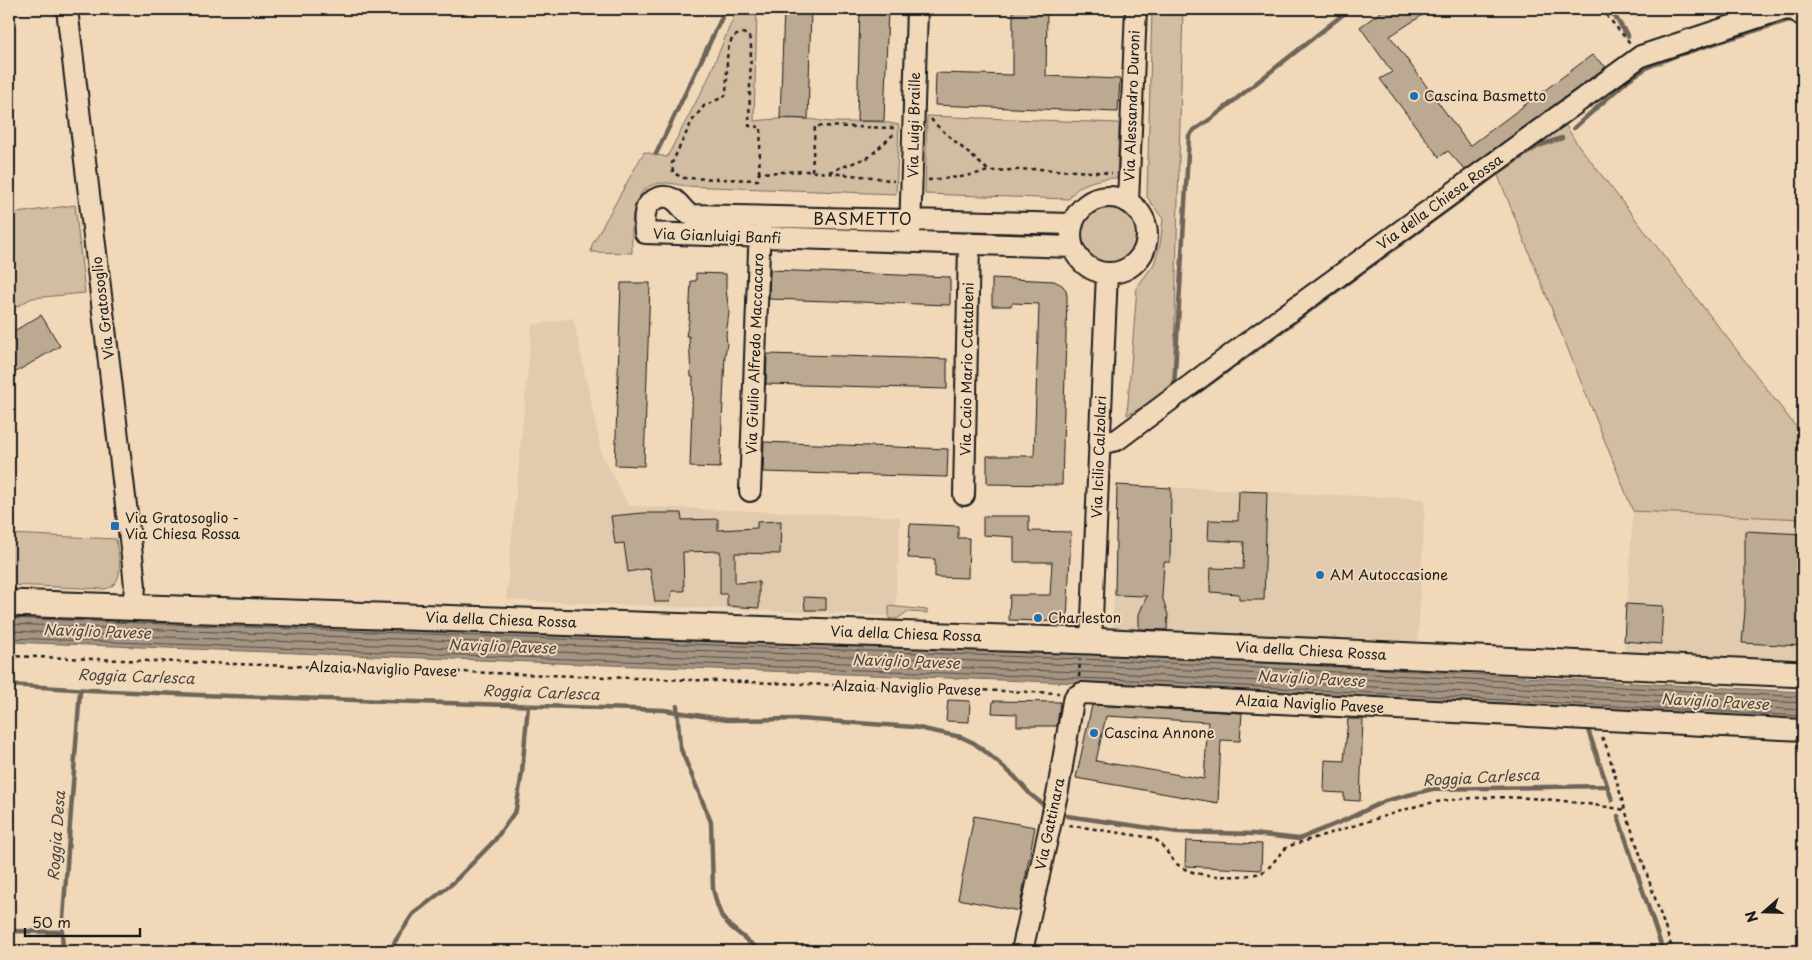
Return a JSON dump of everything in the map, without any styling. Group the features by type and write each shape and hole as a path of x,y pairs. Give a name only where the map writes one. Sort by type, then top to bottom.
{"main road":[{"name":"Via della Chiesa Rossa","path":"9,603 1091,641 1803,674"}],"street":[{"name":"Via Gratosoglio","path":"67,9 132,556 135,587 133,606"},
{"name":"Via Luigi Braille","path":"910,242 917,9"},
{"name":"Via Alessandro Duroni","path":"1128,202 1136,9"},
{"name":"Via della Chiesa Rossa","path":"1099,444 1117,440 1640,56 1780,10 1793,9 1803,16"},
{"name":"Via Gianluigi Banfi","path":"1072,224 691,215 684,211 675,201 665,197 660,197 651,202 646,208 644,217 645,233 1073,246"},
{"path":"1112,197 1128,202 1137,210 1144,222 1147,235 1146,245 1133,264 1121,271 1107,273 1093,269 1078,258 1071,236 1072,224 1080,210 1096,199 1112,197"},
{"name":"Via Giulio Alfredo Maccacaro","path":"750,491 760,217"},
{"name":"Via Caio Mario Cattabeni","path":"964,495 969,243"},
{"name":"Via Icilio Calzolari","path":"1091,641 1107,273"},
{"name":"Alzaia Naviglio Pavese","path":"1075,697 1078,694 1086,693 1803,730"},
{"name":"Via Gattinara","path":"1022,951 1058,790 1075,697"}],"path":[{"path":"1602,9 1640,56"},
{"path":"743,33 749,36 752,46 748,126 761,127 759,173 758,180 687,178 673,173 672,164 698,112 704,106 725,96 727,89 728,49 734,36 743,33"},
{"path":"931,118 935,124 989,171"},
{"path":"812,171 815,126 901,128 869,157 826,173"},
{"path":"922,181 961,177 989,171 1037,169 1118,173"},
{"path":"759,173 812,171 872,177 900,184"},
{"path":"687,178 687,183"},
{"path":"1146,262 1156,226"},
{"name":"Alzaia Naviglio Pavese","path":"9,656 1067,693 1075,697"},
{"path":"1079,675 1080,662"},
{"path":"1593,718 1607,748 1625,810 1674,951"},
{"path":"1051,822 1153,838 1162,845 1178,864 1192,872 1208,876 1261,873 1289,846 1436,802 1517,798 1578,802 1625,810"}],"shaded area":[{"path":"737,9 757,9 754,121 812,119 829,122 882,122 899,125 896,194 685,186 668,183 653,185 644,190 634,208 632,219 632,253 591,252 592,245 644,152 667,157 707,81"},
{"path":"1152,9 1183,9 1173,391 1127,415 1137,287 1154,264 1160,245 1163,219 1147,197"},
{"path":"1559,115 1576,142 1803,436 1803,519 1633,511 1493,163"},
{"path":"927,116 1119,123 1117,178 1090,182 1073,193 1069,199 925,194"},
{"path":"75,205 85,293 32,298 9,311 9,214"},
{"path":"1104,207 1116,207 1126,211 1134,219 1138,235 1134,251 1126,259 1116,263 1104,263 1094,259 1086,251 1082,241 1082,229 1086,219 1094,211"},
{"path":"573,318 602,455 629,506 900,517 895,616 506,600 532,325"},
{"path":"1117,485 1425,499 1418,641 1167,633 1113,628"},
{"path":"1633,511 1803,519 1803,662 1624,655"},
{"path":"9,534 116,539 120,568 119,575 112,586 105,589 9,585"},
{"path":"889,606 927,610 927,613 907,612 897,619 889,619"}],"water":[{"name":"Naviglio Pavese","path":"9,613 1131,656 1803,692 1803,721 1131,685 9,642"}],"building":[{"path":"784,9 811,9 808,119 780,118"},
{"path":"860,9 888,9 884,121 857,121"},
{"path":"1013,9 1047,9 1046,76 1120,79 1118,112 935,105 936,73 1013,75"},
{"name":"Cascina Basmetto","path":"1385,9 1432,9 1390,36 1470,146 1592,55 1606,67 1465,170 1448,151 1439,157 1380,79 1392,72 1360,27"},
{"path":"770,270 950,277 950,305 769,299"},
{"path":"696,273 726,274 729,313 726,335 720,468 690,467 693,377 691,377 689,336 686,336 689,321 691,281 696,281"},
{"path":"992,278 1054,281 1062,285 1066,290 1062,485 987,484 987,456 1034,456 1039,304 1012,303 1011,306 992,306"},
{"path":"621,283 650,283 644,466 615,465"},
{"path":"41,315 60,346 9,376 9,334"},
{"path":"767,354 947,359 947,389 766,384"},
{"path":"764,442 948,449 947,477 763,472"},
{"path":"1117,485 1171,488 1170,562 1164,562 1162,596 1168,615 1167,630 1139,629 1139,614 1147,596 1115,595"},
{"path":"1239,491 1267,492 1264,600 1239,600 1239,594 1210,592 1211,568 1243,569 1244,542 1208,540 1209,520 1238,521"},
{"path":"643,513 681,513 682,520 718,519 718,530 757,528 757,522 781,521 780,554 735,553 735,583 759,582 759,608 727,606 727,594 720,594 720,551 683,552 684,591 672,591 670,602 655,602 650,568 628,572 624,543 615,544 611,516"},
{"path":"983,516 1029,516 1029,531 1071,532 1067,622 1009,620 1010,595 1050,595 1052,562 1014,562 1014,537 983,535"},
{"path":"910,524 958,526 958,538 969,538 968,578 935,577 935,559 908,558"},
{"path":"1745,531 1803,534 1803,646 1742,643 1745,611"},
{"path":"804,597 826,598 826,610 805,610"},
{"path":"1626,604 1663,606 1661,644 1624,641"},
{"path":"948,700 970,701 969,722 946,721"},
{"path":"993,701 1060,702 1057,726 1017,726 1017,714 992,713"},
{"path":"1092,705 1242,713 1240,741 1221,740 1218,803 1076,778","holes":["1106,716 1208,722 1204,779 1096,761"]},
{"path":"1348,719 1363,719 1360,801 1344,800 1344,793 1324,792 1325,760 1344,761"},
{"path":"974,816 1035,827 1019,911 958,899"},
{"path":"1186,841 1262,844 1261,870 1185,866"}],"waterway":[{"path":"656,154 726,9"},
{"path":"1174,389 1189,136 1194,130 1212,118 1350,9"},
{"path":"1610,9 1628,36"},
{"path":"1574,128 1629,79 1648,67 1678,55 1789,20 1795,21 1803,29"},
{"path":"1197,393 1506,167 1538,146 1562,138"},
{"name":"Roggia Carlesca","path":"9,685 199,695 664,710 727,720 800,719 914,727 961,737 974,743 1014,776 1031,795 1045,806"},
{"name":"Roggia Desa","path":"63,951 62,932 80,690"},
{"path":"393,951 394,943 413,914 453,883 495,840 516,810 522,772 528,706"},
{"path":"677,706 680,747 711,822 713,889 717,904 722,917 731,927 760,951"},
{"name":"Roggia Carlesca","path":"1067,816 1178,832 1254,834 1299,839 1385,801 1432,789 1605,786 1607,785 1587,727"},
{"path":"1607,785 1612,800"},
{"path":"1618,816 1663,951"},
{"name":"Roggia Desa","path":"9,931 62,932"}],"place":[{"name":"Cascina Basmetto","path":"1414,96"},
{"name":"Via Gratosoglio - Via Chiesa Rossa","path":"115,526"},
{"name":"AM Autoccasione","path":"1320,575"},
{"name":"Charleston","path":"1038,618"},
{"name":"Cascina Annone","path":"1094,733"}],"district":[{"name":"BASMETTO","path":"863,219"}]}
